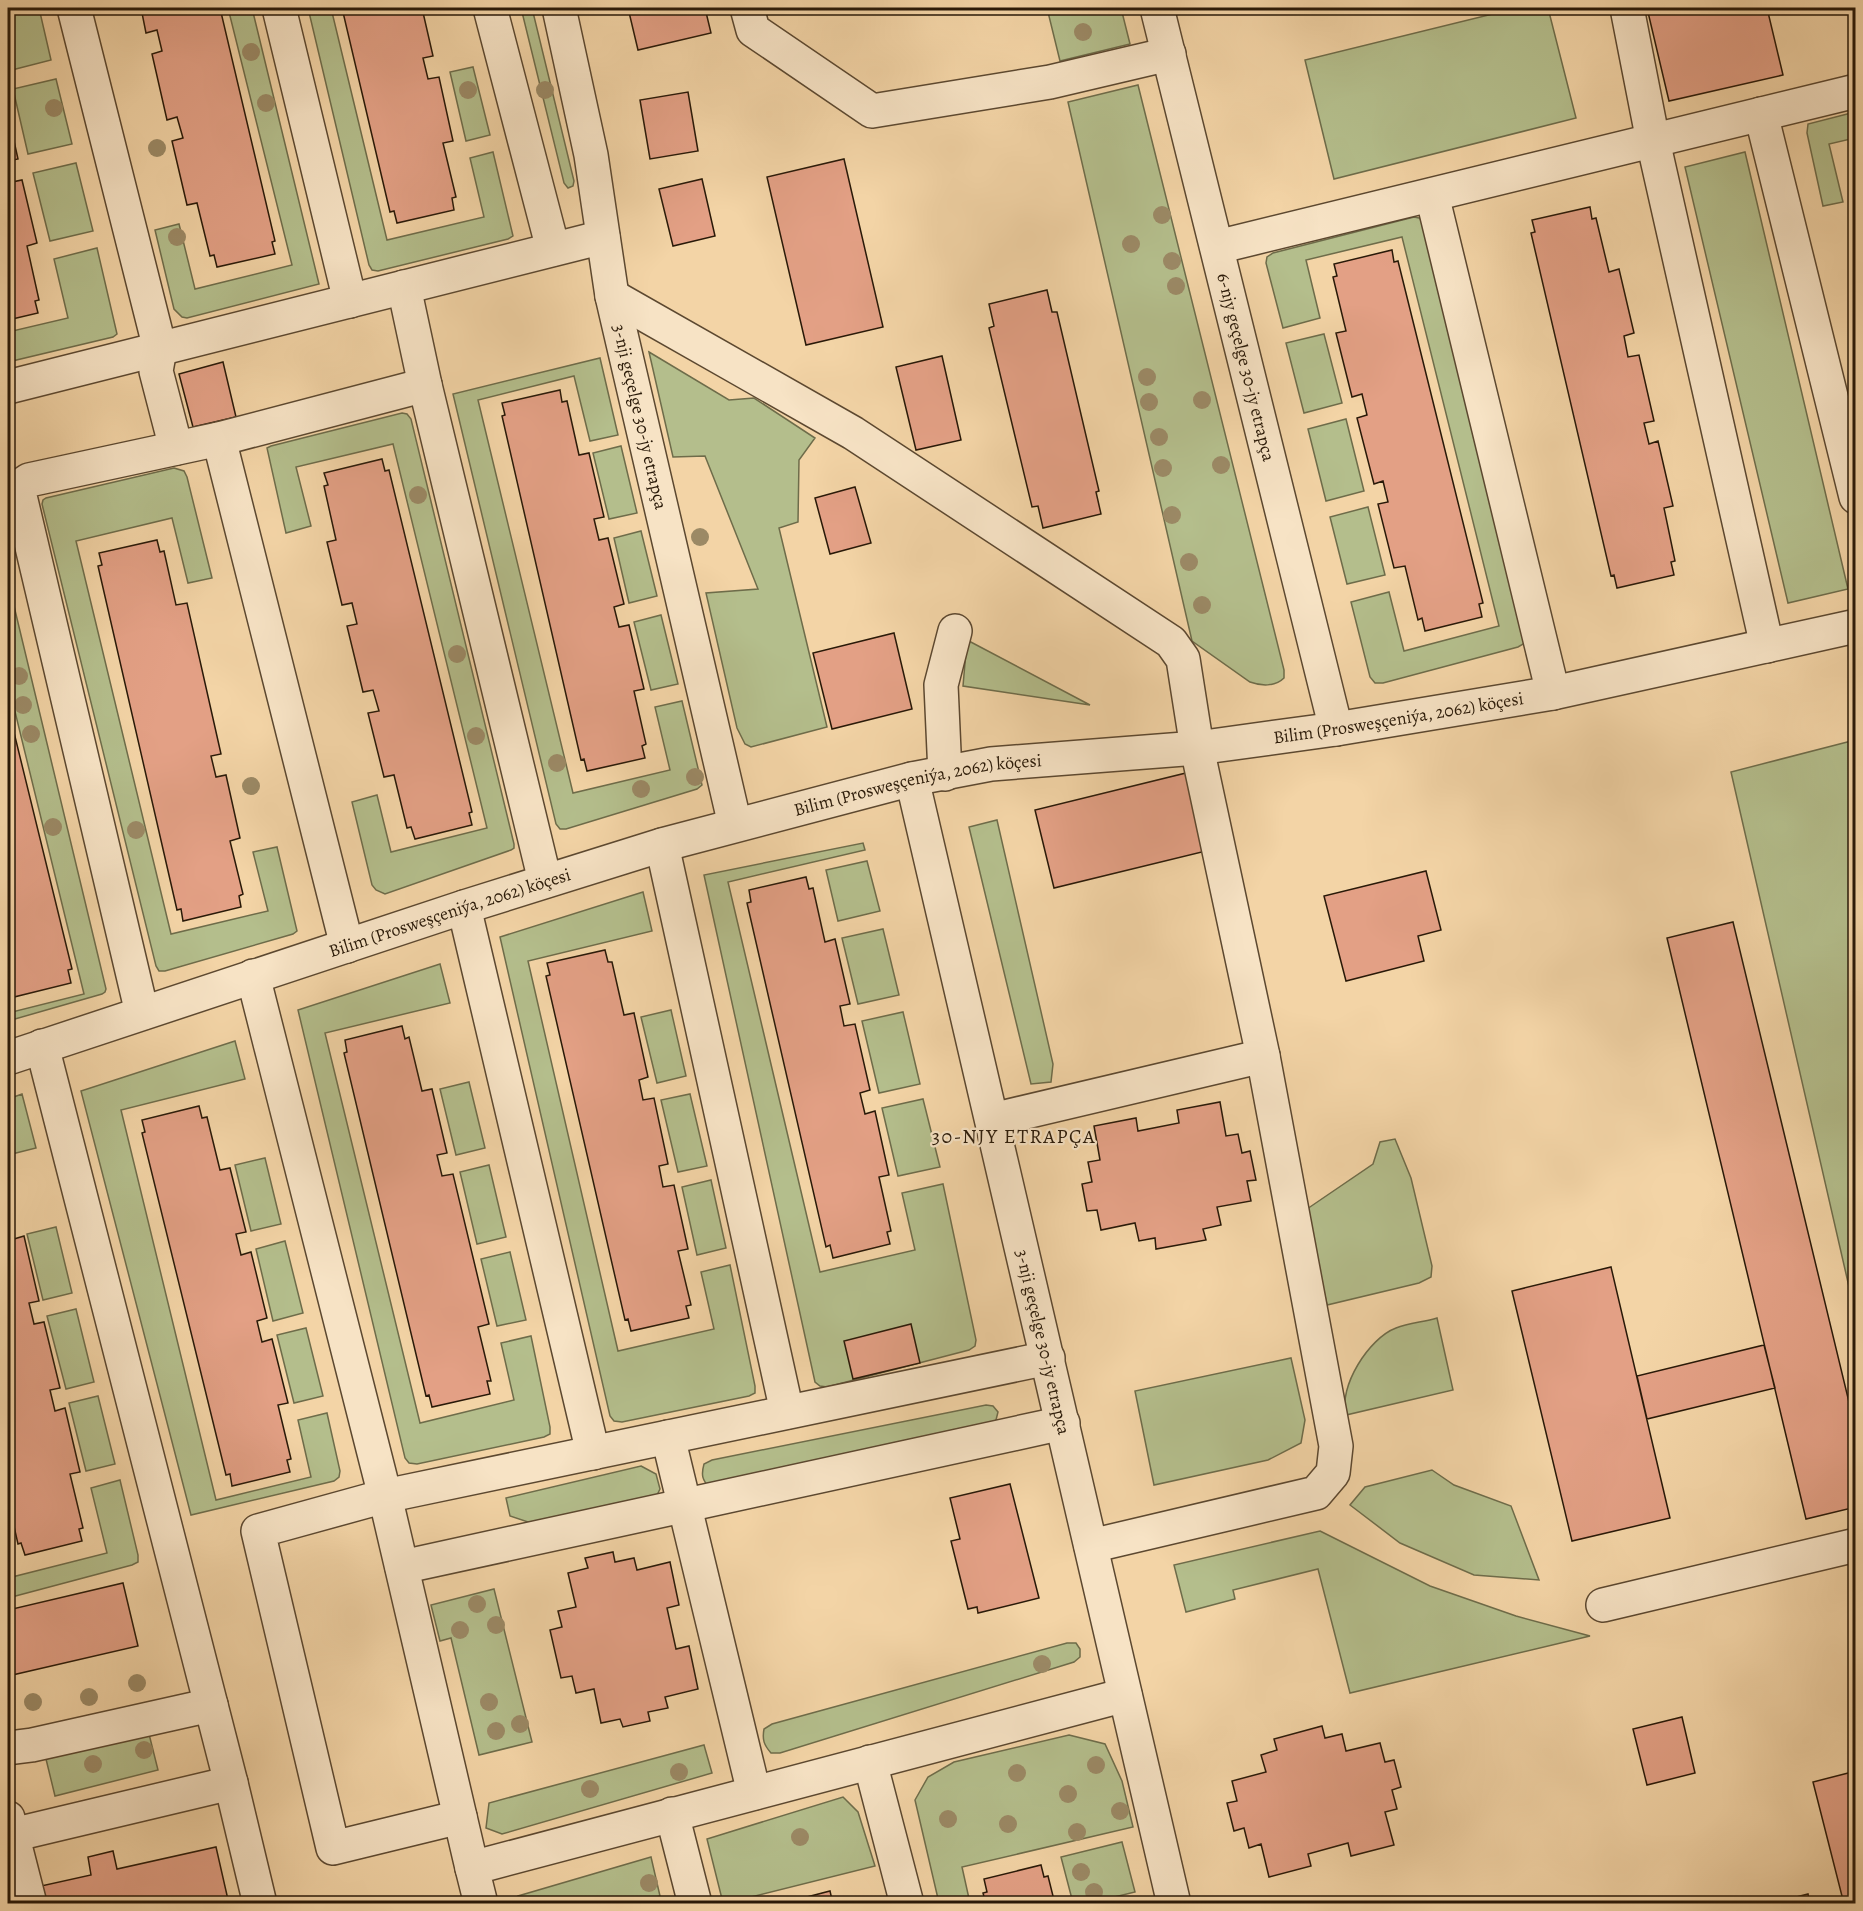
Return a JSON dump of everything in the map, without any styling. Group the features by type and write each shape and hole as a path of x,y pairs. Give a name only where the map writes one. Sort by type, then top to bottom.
{"street":[{"path":"74,8 160,349 156,371 176,448"},
{"path":"279,8 350,301"},
{"path":"490,8 553,249"},
{"name":"3-nji geçelge 30-jy etrapça","path":"559,8 591,155 612,296 735,825"},
{"path":"747,8 753,30 872,111 1050,82 1169,54"},
{"name":"6-njy geçelge 30-jy etrapça","path":"1157,8 1336,729"},
{"path":"1627,8 1653,141 1767,646"},
{"path":"1217,248 1856,91"},
{"path":"1761,114 1856,496"},
{"path":"1432,195 1553,693"},
{"path":"8,387 603,237"},
{"path":"404,287 425,385 545,881"},
{"path":"612,296 853,433 1171,642 1183,659 1197,748 1263,1056 1336,1446 1333,1473 1316,1493 1091,1546"},
{"path":"142,1013 20,496 20,486 29,480 219,439 425,385"},
{"path":"219,439 347,946"},
{"name":"Bilim (Prosweşçeniýa, 2062) köçesi","path":"8,1058 464,907 662,845 912,780 991,764 1197,748 1336,729 1553,693 1856,626"},
{"path":"945,774 941,684 954,631"},
{"name":"3-nji geçelge 30-jy etrapça","path":"912,780 1174,1904"},
{"path":"662,845 787,1412"},
{"path":"464,907 593,1453"},
{"path":"253,976 385,1496 481,1904"},
{"path":"42,1046 260,1904"},
{"path":"992,1120 1263,1056"},
{"path":"460,1817 333,1848 258,1531 385,1496 1048,1358"},
{"path":"402,1567 1063,1424"},
{"path":"668,1437 754,1793"},
{"path":"1603,1605 1856,1545"},
{"path":"472,1868 1125,1695"},
{"path":"8,1748 32,1745 211,1705"},
{"path":"870,1762 907,1904"},
{"path":"30,1904 9,1830 231,1783"},
{"path":"672,1814 695,1904"}],"green space":[{"path":"8,8 39,8 51,60 8,71"},
{"path":"228,8 252,8 319,284 187,318 182,317 174,309 155,230 179,224 195,289 292,265"},
{"path":"308,8 331,8 387,240 484,217 470,158 493,152 513,236 378,271 372,270"},
{"path":"521,8 532,8 574,181 573,186 568,188 564,183"},
{"path":"1047,8 1121,8 1130,44 1060,61"},
{"path":"1517,8 1548,8 1576,118 1334,179 1305,60"},
{"path":"473,67 490,135 466,141 450,72"},
{"path":"56,79 72,144 28,154 13,89"},
{"path":"1138,85 1284,670 1284,678 1272,684 1263,685 1250,682 1192,641 1068,102"},
{"path":"1855,112 1855,138 1829,144 1843,202 1823,206 1807,133 1808,124"},
{"path":"1745,152 1848,589 1788,603 1685,167"},
{"path":"76,163 93,231 50,241 33,173"},
{"path":"1414,217 1423,221 1525,643 1518,647 1383,683 1375,683 1370,677 1351,602 1389,592 1404,651 1499,626 1402,237 1306,260 1320,318 1283,328 1266,263 1267,257 1273,253"},
{"path":"97,248 117,334 113,337 8,362 8,332 68,318 54,259"},
{"path":"1324,334 1342,403 1304,413 1286,343"},
{"path":"649,352 729,400 754,398 815,438 799,460 798,522 779,528 827,727 751,747 745,744 737,728 706,593 758,589 705,456 673,457"},
{"path":"600,358 618,435 590,441 574,376 478,400 573,793 670,770 655,707 682,701 702,785 697,789 560,829 556,824 453,394"},
{"path":"402,413 407,414 411,419 514,848 385,894 376,890 372,885 352,802 377,795 391,852 487,828 393,444 296,467 311,526 286,533 267,448"},
{"path":"1346,419 1364,491 1326,501 1308,429"},
{"path":"621,446 637,513 609,519 593,453"},
{"path":"174,468 184,471 187,477 212,578 188,583 172,518 76,541 171,934 268,911 253,852 277,847 297,931 159,971 42,504 46,498"},
{"path":"1368,507 1385,575 1347,584 1330,517"},
{"path":"641,531 657,596 629,603 614,538"},
{"path":"8,581 106,989 102,994 8,1021 8,1013 84,994 8,683"},
{"path":"661,615 678,684 651,690 634,622"},
{"path":"967,640 1090,705 963,686"},
{"path":"1856,740 1855,1313 1731,772"},
{"path":"997,820 1053,1064 1051,1082 1031,1084 969,827"},
{"path":"863,843 865,850 728,882 820,1272 915,1250 902,1193 943,1184 976,1340 975,1346 969,1350 827,1387 815,1382 704,875"},
{"path":"867,861 880,911 838,921 826,870"},
{"path":"643,892 652,931 528,961 618,1351 714,1329 701,1272 730,1265 755,1393 622,1422 614,1421 610,1416 500,937"},
{"path":"883,929 899,995 858,1004 842,938"},
{"path":"440,964 450,1003 325,1033 420,1423 514,1400 501,1343 531,1336 550,1434 417,1464 409,1463 405,1458 298,1010"},
{"path":"671,1010 686,1076 657,1083 641,1017"},
{"path":"903,1012 920,1084 879,1093 862,1021"},
{"path":"235,1041 245,1079 121,1110 216,1500 311,1477 298,1420 327,1413 340,1471 339,1477 334,1481 191,1515 81,1091"},
{"path":"469,1082 485,1148 456,1155 440,1089"},
{"path":"22,1094 36,1148 8,1155 8,1099"},
{"path":"690,1094 707,1166 678,1172 661,1100"},
{"path":"923,1099 940,1167 898,1176 882,1108"},
{"path":"1395,1139 1411,1178 1432,1266 1431,1277 1419,1283 1327,1305 1307,1209 1373,1164 1380,1142"},
{"path":"265,1158 281,1224 251,1231 235,1165"},
{"path":"489,1165 506,1237 477,1244 460,1172"},
{"path":"711,1180 726,1248 697,1255 682,1187"},
{"path":"56,1227 72,1293 43,1300 27,1234"},
{"path":"285,1241 303,1313 273,1321 256,1249"},
{"path":"510,1252 526,1320 497,1326 481,1259"},
{"path":"76,1309 94,1382 66,1389 47,1316"},
{"path":"1437,1318 1453,1390 1346,1415 1345,1404 1351,1378 1366,1353 1376,1342 1396,1328"},
{"path":"306,1328 323,1396 294,1403 277,1335"},
{"path":"1291,1358 1305,1420 1301,1443 1268,1460 1154,1485 1135,1391"},
{"path":"98,1396 115,1464 86,1471 69,1403"},
{"path":"986,1405 993,1406 998,1412 996,1420 990,1424 710,1488 703,1477 704,1464 712,1460"},
{"path":"641,1466 656,1474 660,1489 656,1497 546,1528 510,1516 506,1498"},
{"path":"1432,1470 1454,1485 1511,1506 1539,1580 1474,1575 1400,1543 1350,1505 1365,1487"},
{"path":"120,1480 138,1562 8,1598 8,1560 12,1577 107,1553 91,1488"},
{"path":"1320,1531 1430,1586 1516,1616 1590,1636 1350,1693 1318,1569 1233,1590 1235,1599 1186,1612 1174,1565"},
{"path":"494,1589 532,1742 479,1755 451,1638 440,1641 431,1605"},
{"path":"1067,1643 1076,1643 1080,1649 1080,1657 1074,1662 780,1753 771,1753 764,1742 764,1729 772,1724"},
{"path":"149,1734 158,1770 55,1796 46,1759"},
{"path":"1069,1735 1105,1744 1122,1781 1133,1827 962,1867 970,1903 939,1903 915,1800 928,1777 954,1762"},
{"path":"704,1745 712,1773 502,1834 486,1828 489,1803"},
{"path":"843,1797 858,1812 875,1866 751,1897 752,1903 723,1903 707,1839"},
{"path":"1122,1842 1135,1892 1090,1903 1073,1903 1061,1857"},
{"path":"651,1857 660,1896 631,1904 509,1903 518,1896"}],"building":[{"path":"141,8 220,8 275,241 272,242 275,254 217,267 214,255 210,256 197,203 187,205 172,141 183,138 177,117 167,120 152,54 162,51 157,30 146,33"},
{"path":"342,8 422,8 433,56 423,58 428,79 439,77 453,141 443,143 456,197 452,198 454,210 397,223 394,211 390,212"},
{"path":"628,8 705,8 711,33 638,50"},
{"path":"1647,8 1767,8 1783,75 1669,101"},
{"path":"688,92 698,151 650,159 640,100"},
{"path":"8,114 18,159 8,161"},
{"path":"1856,146 1856,178 1851,160 1855,159 1853,147"},
{"path":"844,159 883,327 806,345 767,177"},
{"path":"8,161 12,182 22,180 37,243 27,246 39,300 35,301 38,313 8,320"},
{"path":"702,179 715,236 673,246 659,189"},
{"path":"1590,207 1592,219 1596,218 1609,272 1619,269 1634,333 1624,336 1628,357 1639,355 1654,421 1644,423 1649,444 1658,441 1673,506 1664,508 1675,561 1671,562 1674,575 1617,588 1614,575 1611,576 1531,233 1535,232 1532,220"},
{"path":"1392,250 1394,262 1398,261 1483,603 1479,604 1482,617 1425,631 1422,618 1418,620 1405,566 1394,568 1378,504 1388,502 1383,481 1374,484 1357,418 1367,415 1362,394 1352,397 1336,333 1346,331 1333,277 1337,276 1334,264"},
{"path":"1047,290 1052,312 1057,312 1099,491 1096,492 1101,514 1043,528 1038,506 1032,507 989,328 994,326 989,304"},
{"path":"942,356 961,440 916,450 896,367"},
{"path":"223,362 236,417 193,427 179,374"},
{"path":"560,390 562,402 567,401 579,455 589,453 604,517 594,519 599,540 608,538 624,604 614,607 619,627 629,625 644,689 634,691 646,744 642,746 645,758 587,771 584,759 581,760 502,416 505,415 502,403"},
{"path":"382,459 385,471 389,470 472,812 469,813 472,825 415,839 411,827 407,828 394,775 384,777 368,713 379,711 373,690 363,692 347,626 357,624 352,603 342,605 327,542 336,540 324,486 328,485 324,473"},
{"path":"855,487 871,543 830,554 815,498"},
{"path":"157,540 160,552 164,551 176,605 187,603 221,754 211,756 216,777 226,775 240,838 230,841 243,894 239,896 241,907 183,921 181,909 177,910 98,566 102,565 99,553"},
{"path":"894,633 912,709 832,729 813,653"},
{"path":"8,708 72,969 68,970 71,983 14,997 11,984 8,985"},
{"path":"1186,773 1206,851 1054,888 1035,810"},
{"path":"1426,871 1441,930 1418,936 1424,961 1346,981 1324,896"},
{"path":"806,877 809,889 813,888 825,942 835,939 850,1004 840,1006 844,1026 855,1024 870,1090 860,1093 865,1114 875,1111 889,1175 879,1177 891,1231 887,1232 890,1244 833,1258 830,1245 826,1247 747,903 751,902 749,890"},
{"path":"1733,922 1856,1431 1856,1507 1806,1519 1667,938"},
{"path":"605,950 608,962 612,962 624,1015 634,1013 648,1077 639,1080 643,1100 654,1098 668,1164 659,1166 663,1187 674,1185 688,1249 678,1251 691,1305 686,1306 689,1318 631,1331 628,1319 625,1320 546,976 550,975 547,963"},
{"path":"402,1026 405,1039 409,1037 422,1091 432,1089 447,1153 437,1155 442,1176 453,1174 489,1324 478,1327 491,1381 487,1381 490,1394 432,1407 429,1395 426,1396 344,1053 347,1052 345,1040"},
{"path":"1220,1102 1226,1136 1238,1134 1242,1153 1250,1151 1256,1180 1247,1181 1251,1201 1217,1207 1221,1225 1203,1229 1206,1240 1156,1249 1155,1238 1139,1241 1135,1223 1101,1230 1097,1210 1087,1211 1082,1184 1092,1182 1088,1162 1100,1160 1094,1126 1136,1118 1138,1131 1179,1123 1177,1110"},
{"path":"199,1106 202,1118 207,1117 220,1170 230,1168 246,1232 236,1234 241,1255 251,1252 267,1318 257,1321 262,1342 272,1339 288,1403 278,1405 291,1459 287,1460 290,1472 232,1486 230,1474 226,1475 142,1133 145,1132 142,1120"},
{"path":"8,1215 14,1239 24,1236 39,1301 29,1303 34,1324 44,1322 60,1388 50,1390 55,1411 65,1408 80,1472 70,1474 83,1528 79,1529 82,1541 25,1555 21,1543 18,1544 8,1500"},
{"path":"1611,1267 1670,1518 1572,1541 1512,1291"},
{"path":"911,1324 920,1363 853,1379 844,1341"},
{"path":"1764,1345 1775,1388 1647,1419 1637,1376"},
{"path":"1010,1484 1039,1598 978,1613 977,1607 968,1609 951,1541 960,1539 950,1498"},
{"path":"613,1552 615,1562 634,1558 637,1570 670,1562 679,1605 667,1608 676,1649 689,1646 698,1689 665,1697 668,1708 648,1712 650,1721 623,1727 620,1719 601,1723 594,1689 576,1693 572,1676 561,1678 550,1630 562,1627 558,1611 576,1607 568,1573 588,1568 585,1558"},
{"path":"123,1583 138,1646 8,1676 8,1610"},
{"path":"1682,1717 1695,1773 1647,1785 1633,1729"},
{"path":"1322,1726 1325,1738 1342,1734 1346,1751 1380,1743 1385,1762 1394,1760 1401,1787 1392,1790 1397,1809 1385,1812 1394,1845 1351,1856 1348,1843 1308,1854 1311,1866 1269,1877 1261,1844 1249,1848 1244,1828 1234,1831 1227,1803 1237,1801 1232,1781 1266,1772 1261,1755 1277,1750 1274,1739"},
{"path":"1856,1771 1856,1904 1844,1904 1813,1782"},
{"path":"216,1847 229,1904 46,1904 41,1886 91,1875 88,1857 113,1851 117,1869"},
{"path":"1041,1865 1044,1877 1048,1876 1055,1904 986,1904 983,1893 987,1892 984,1879"},
{"path":"830,1891 833,1904 780,1904"},
{"path":"1808,1894 1810,1904 1770,1904"}],"district":[{"name":"30-NJY ETRAPÇA","path":"1014,1136"}]}
